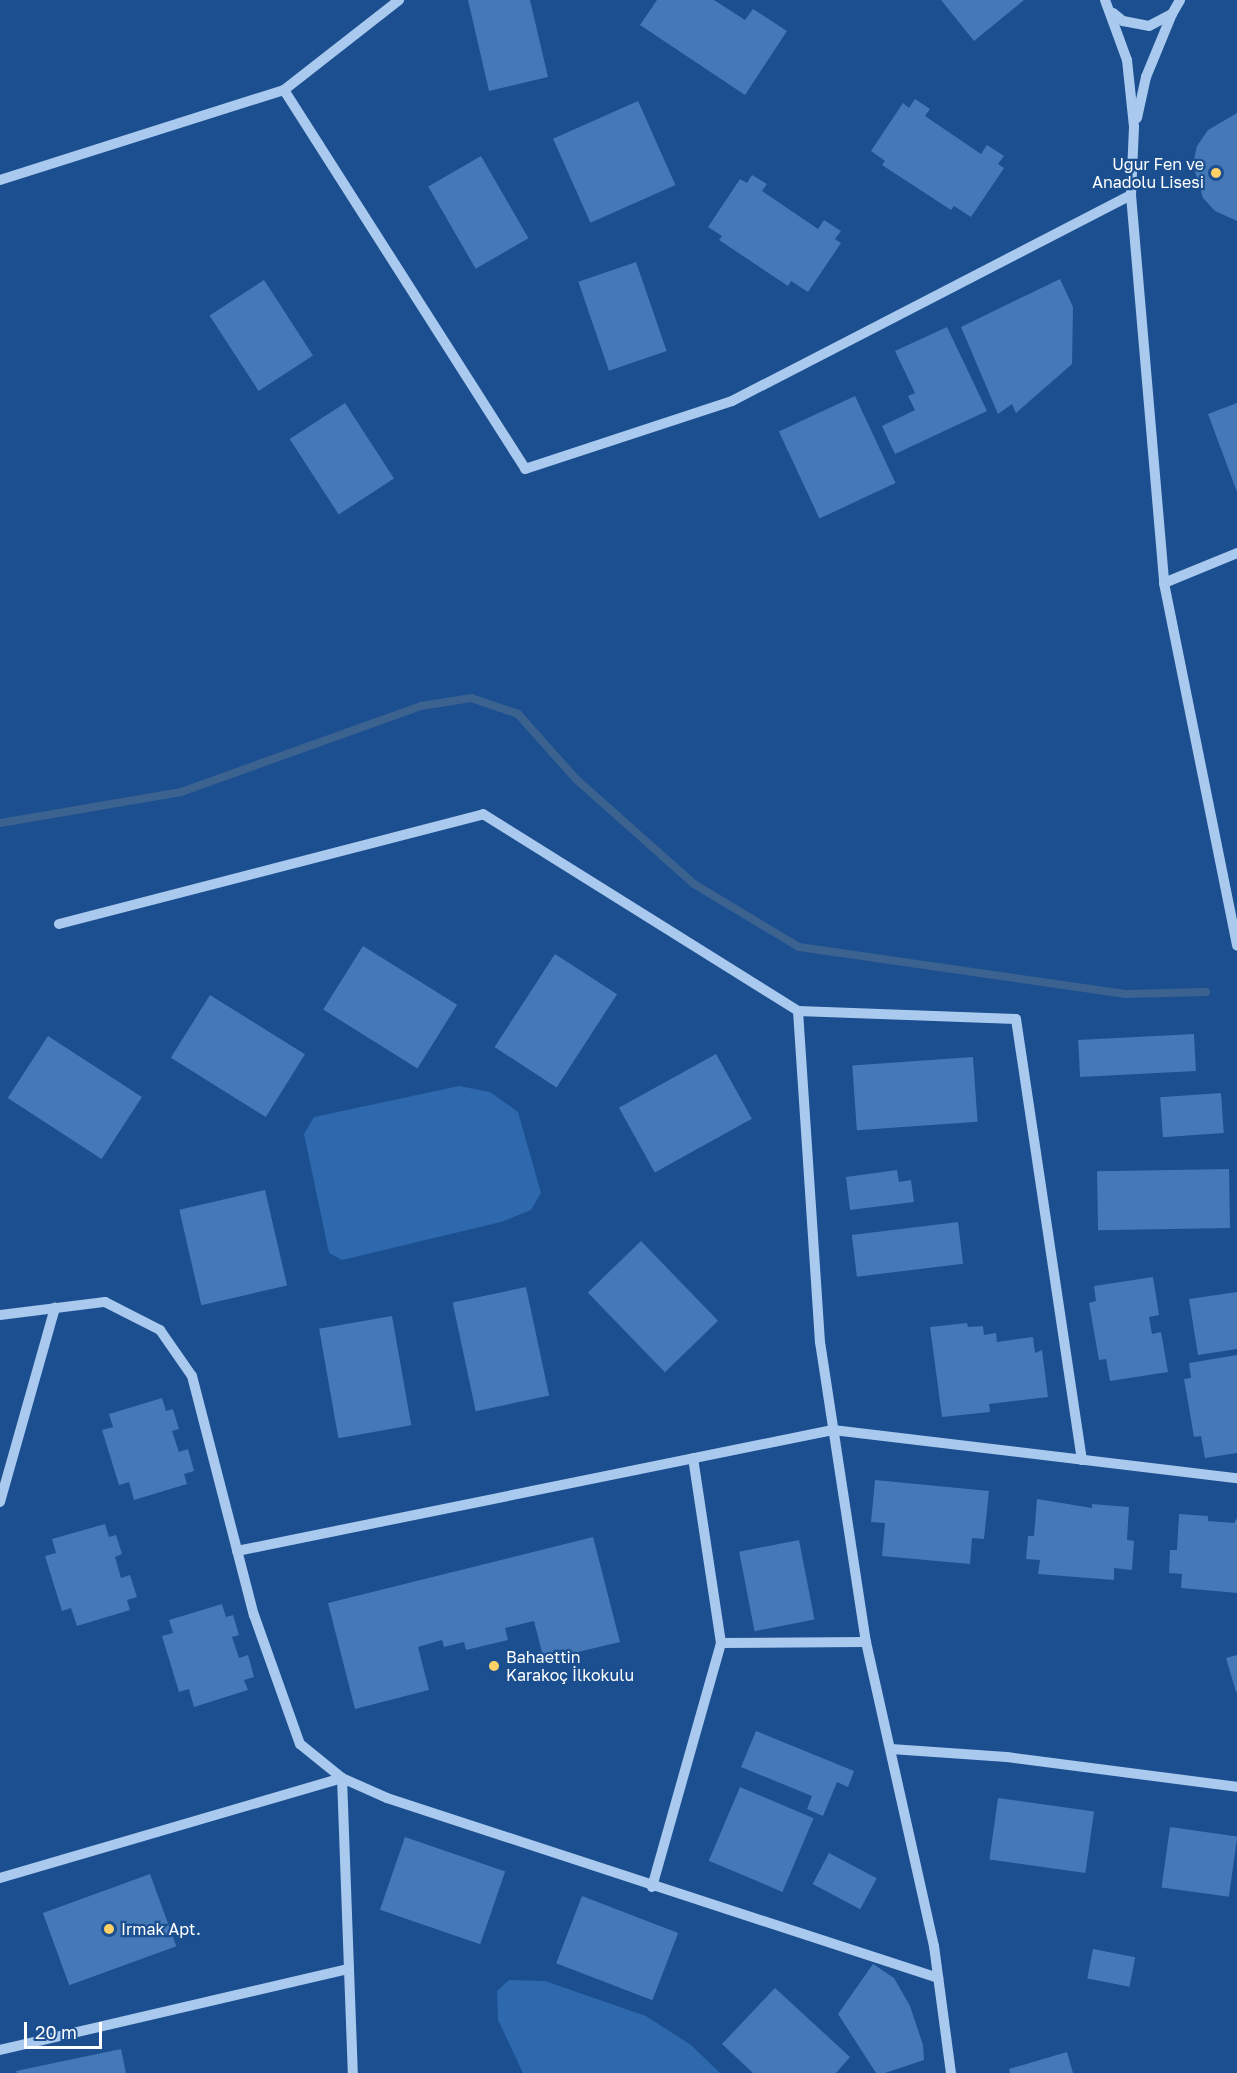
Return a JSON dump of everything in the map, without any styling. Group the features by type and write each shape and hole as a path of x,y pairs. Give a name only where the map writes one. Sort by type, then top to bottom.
{"street":[{"path":"0,180 284,90 399,0"},
{"path":"1105,0 1113,13 1127,60 1134,127 1131,195 1164,583 1237,946"},
{"path":"1134,127 1146,77 1180,0"},
{"path":"1113,13 1136,26 1149,26 1172,14"},
{"path":"284,90 525,469 732,401 1131,195"},
{"path":"1164,583 1237,553"},
{"path":"59,924 483,814 798,1011 1016,1019 1082,1460"},
{"path":"798,1011 819,1331 833,1430 866,1642 891,1749 938,1978 951,2073"},
{"path":"0,1315 105,1302 160,1330 192,1376 254,1615 300,1744 342,1778 387,1798 652,1887 938,1978"},
{"path":"0,1502 55,1308"},
{"path":"237,1551 833,1430 1237,1478"},
{"path":"652,1887 721,1643 693,1458"},
{"path":"721,1643 866,1642"},
{"path":"891,1749 1007,1757 1237,1787"},
{"path":"0,1878 342,1778"},
{"path":"342,1778 353,2073"},
{"path":"0,2050 349,1969"}],"shaded area":[{"path":"459,1086 490,1092 518,1112 541,1193 531,1210 501,1222 342,1260 329,1253 304,1134 314,1117"},
{"path":"509,1980 545,1981 646,2016 691,2045 720,2073 523,2073 498,2020 497,1991"}],"building":[{"path":"468,0 530,0 548,77 489,91"},
{"path":"657,0 714,0 745,20 753,9 787,31 745,95 640,25"},
{"path":"941,0 1024,0 974,41"},
{"path":"915,99 930,109 925,116 981,154 987,145 1004,156 998,164 1004,168 971,217 954,206 951,210 882,165 885,161 871,151 903,103 909,108"},
{"path":"638,101 675,185 590,223 553,139"},
{"name":"Uğur Fen ve Anadolu Lisesi","path":"1237,113 1237,221 1215,211 1203,198 1193,164 1197,146 1208,130"},
{"path":"481,156 528,238 476,269 428,186"},
{"path":"752,175 767,184 762,191 818,229 824,220 841,231 835,239 841,243 808,292 791,281 788,286 719,240 722,236 708,227 740,179 747,183"},
{"path":"636,262 667,351 609,371 578,282"},
{"path":"1060,279 1073,307 1072,364 1016,413 1012,404 998,414 961,327"},
{"path":"264,280 313,355 259,391 209,315"},
{"path":"947,327 987,411 895,454 882,426 915,410 908,396 915,393 895,351"},
{"path":"855,396 896,483 819,519 779,431"},
{"path":"345,403 394,478 339,514 290,439"},
{"path":"1237,403 1237,492 1208,414"},
{"path":"363,946 457,1005 417,1068 323,1010"},
{"path":"555,954 617,994 557,1087 495,1047"},
{"path":"210,995 305,1054 266,1117 171,1058"},
{"path":"1194,1034 1196,1071 1080,1077 1078,1040"},
{"path":"48,1036 142,1097 102,1159 8,1098"},
{"path":"716,1054 752,1119 655,1173 619,1108"},
{"path":"973,1057 978,1122 857,1130 852,1065"},
{"path":"1221,1093 1224,1133 1163,1137 1160,1097"},
{"path":"1229,1169 1230,1228 1098,1230 1097,1171"},
{"path":"897,1170 899,1182 911,1180 914,1202 850,1210 846,1177"},
{"path":"265,1190 287,1285 201,1305 179,1210"},
{"path":"958,1222 963,1264 857,1277 852,1235"},
{"path":"641,1241 718,1321 665,1372 588,1292"},
{"path":"1153,1277 1159,1315 1149,1317 1152,1334 1161,1332 1168,1372 1110,1381 1106,1359 1099,1360 1089,1303 1096,1301 1094,1286"},
{"path":"526,1287 549,1396 476,1411 453,1303"},
{"path":"1237,1292 1237,1349 1198,1355 1189,1299"},
{"path":"392,1316 411,1425 338,1438 319,1329"},
{"path":"967,1323 968,1327 983,1326 984,1335 996,1333 997,1342 1033,1337 1035,1353 1042,1350 1048,1397 989,1404 990,1412 942,1417 930,1327"},
{"path":"1237,1355 1237,1453 1205,1458 1201,1436 1194,1437 1184,1379 1191,1378 1189,1363"},
{"path":"162,1398 166,1411 173,1409 179,1429 172,1431 179,1452 188,1449 194,1471 184,1474 187,1484 134,1500 129,1482 119,1485 102,1430 113,1427 109,1414"},
{"path":"875,1480 989,1491 984,1539 972,1538 970,1564 882,1556 885,1523 871,1522"},
{"path":"1037,1499 1092,1508 1092,1504 1129,1507 1127,1540 1134,1541 1132,1570 1114,1568 1114,1580 1038,1574 1040,1560 1026,1559 1028,1536 1034,1536"},
{"path":"1179,1514 1208,1516 1208,1521 1234,1523 1237,1518 1237,1593 1181,1588 1182,1574 1169,1573 1170,1550 1177,1550"},
{"path":"105,1524 109,1537 116,1535 122,1554 115,1557 121,1578 130,1575 137,1597 127,1600 130,1610 77,1626 71,1608 62,1611 45,1556 56,1553 52,1539"},
{"path":"593,1537 620,1642 544,1660 534,1621 505,1628 508,1640 466,1650 464,1642 444,1647 442,1640 418,1647 429,1690 355,1709 328,1603"},
{"path":"799,1540 814,1620 755,1631 739,1552"},
{"path":"222,1604 226,1617 233,1615 239,1635 232,1637 239,1658 248,1655 254,1677 244,1680 248,1690 194,1707 189,1689 179,1692 162,1636 173,1633 169,1620"},
{"path":"1237,1655 1237,1692 1236,1692 1226,1658"},
{"path":"756,1731 854,1771 848,1787 837,1782 823,1816 807,1809 812,1796 741,1767"},
{"path":"740,1787 814,1818 782,1892 709,1861"},
{"path":"998,1798 1094,1811 1085,1873 989,1859"},
{"path":"1170,1827 1237,1836 1229,1897 1162,1887"},
{"path":"405,1837 505,1872 480,1944 380,1910"},
{"path":"829,1853 877,1878 860,1909 813,1884"},
{"name":"Irmak Apt.","path":"150,1874 176,1946 69,1985 43,1913"},
{"path":"582,1896 678,1933 652,2000 556,1963"},
{"path":"1093,1949 1135,1957 1129,1987 1087,1978"},
{"path":"873,1964 894,1978 910,2006 923,2045 924,2060 885,2073 876,2073 838,2014"},
{"path":"775,1988 850,2057 836,2073 753,2073 722,2044"},
{"path":"121,2049 126,2073 17,2073 16,2071"},
{"path":"1067,2052 1073,2073 1010,2073 1009,2069"}],"waterway":[{"path":"0,823 181,792 421,706 471,698 518,714 576,779 694,884 799,947 1126,994 1206,992"}],"place":[{"name":"Uğur Fen ve Anadolu Lisesi","path":"1216,173"},
{"name":"Bahaettin Karakoç İlkokulu","path":"494,1666"},
{"name":"Irmak Apt.","path":"109,1929"}]}
